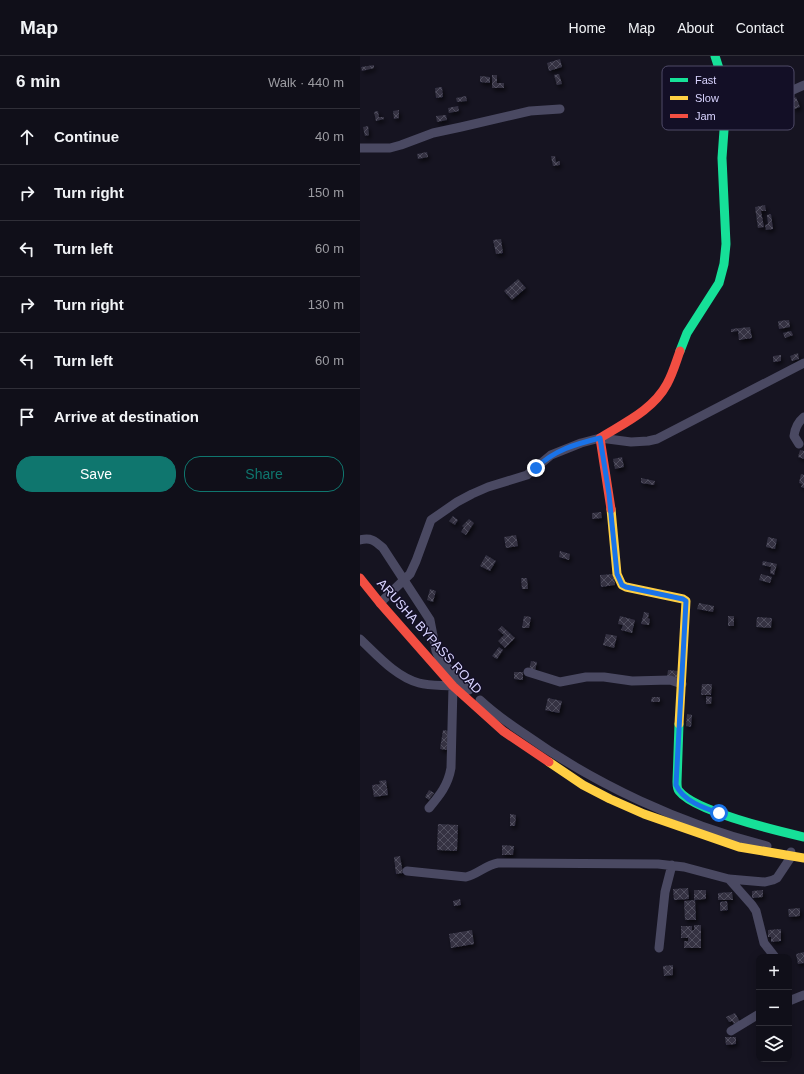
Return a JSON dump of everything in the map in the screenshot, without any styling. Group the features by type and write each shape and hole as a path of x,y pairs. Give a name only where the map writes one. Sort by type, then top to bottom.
{"street":[{"path":"715,56 719,66"},
{"path":"794,89 804,85"},
{"path":"360,148 390,148 454,128 530,112 560,109"},
{"path":"380,602 410,574 428,526 436,515 472,494 527,475 551,455 564,449 600,438 646,410 665,389 671,378 687,333 718,285 724,266 726,245 722,158 725,130"},
{"path":"600,438 631,442 657,439 804,363"},
{"path":"799,444 794,436 795,430 800,420 804,417"},
{"path":"600,438 609,494 617,574 622,585 683,599 686,601 676,785 679,791 688,800 719,813 804,837"},
{"path":"360,540 367,538 374,540 383,548 405,580 430,620 436,651 440,660 460,682 486,706 505,720 550,752 606,785 673,815 764,845 789,851 791,853 791,856 777,878 765,882 729,879 672,865 498,863 491,864 475,874 466,877 407,871"},
{"name":"ARUSHA BYPASS ROAD","path":"360,578 453,686 503,731 583,785 644,814 704,836 739,847 804,858"},
{"path":"360,639 396,672 413,682 429,685 453,686 450,776 443,790 429,808"},
{"path":"528,672 560,682 586,677 604,676 632,681 670,680 682,684"},
{"path":"659,948 665,892 672,865"},
{"path":"729,879 756,911 764,943 773,954"},
{"path":"792,1000 804,994"},
{"path":"732,1031 756,1016"}],"building":[{"path":"560,59 562,67 549,71 547,63"},
{"path":"374,65 374,68 362,71 361,67"},
{"path":"559,74 562,84 557,85 554,75"},
{"path":"492,75 497,75 497,83 504,83 504,88 492,88"},
{"path":"480,76 490,77 490,83 480,82"},
{"path":"442,87 443,97 436,98 435,88"},
{"path":"466,96 467,101 457,102 456,98"},
{"path":"796,97 800,107 794,109 794,98"},
{"path":"458,106 459,111 449,113 448,108"},
{"path":"399,110 399,118 394,119 393,111"},
{"path":"378,111 379,117 384,117 384,119 376,121 374,112"},
{"path":"446,115 447,120 437,122 436,116"},
{"path":"368,126 369,135 365,136 363,127"},
{"path":"427,152 428,157 418,159 417,154"},
{"path":"551,156 555,156 556,162 560,161 560,165 553,166"},
{"path":"765,205 766,211 761,211 764,227 758,228 755,207"},
{"path":"771,214 773,229 766,230 765,225 768,224 767,215"},
{"path":"501,239 503,253 496,254 493,240"},
{"path":"518,279 526,288 512,300 504,291"},
{"path":"789,320 790,327 779,329 778,321"},
{"path":"750,327 752,338 739,340 738,331 731,332 731,329"},
{"path":"791,331 793,335 785,338 783,333"},
{"path":"798,353 799,359 792,361 790,356"},
{"path":"781,355 781,361 773,362 773,356"},
{"path":"800,450 804,451 804,459 798,457"},
{"path":"622,457 624,467 615,469 613,459"},
{"path":"801,474 804,475 804,488 801,487 802,484 799,483"},
{"path":"641,478 655,481 654,485 641,483"},
{"path":"601,512 602,518 592,519 592,513"},
{"path":"453,516 458,520 455,525 449,521"},
{"path":"469,519 474,523 466,535 461,532 464,527 462,526"},
{"path":"516,535 518,546 506,548 504,537"},
{"path":"768,537 777,539 775,549 766,547"},
{"path":"560,551 570,554 569,560 559,557"},
{"path":"486,555 496,561 490,571 480,566"},
{"path":"763,561 777,564 774,575 770,573 771,567 762,565"},
{"path":"614,574 615,585 601,587 600,575"},
{"path":"761,574 772,577 770,583 759,580"},
{"path":"521,578 527,578 528,589 522,589"},
{"path":"430,589 436,591 433,602 427,600"},
{"path":"699,603 714,606 713,612 697,609"},
{"path":"644,612 649,613 649,625 641,624"},
{"path":"524,616 531,617 529,628 522,628"},
{"path":"620,616 635,620 632,633 621,630 623,625 618,624"},
{"path":"728,616 734,616 734,626 728,626"},
{"path":"757,617 772,618 771,628 756,627"},
{"path":"502,626 515,638 505,648 498,641 504,635 498,630"},
{"path":"606,634 617,636 614,648 603,645"},
{"path":"499,647 503,650 497,659 492,656"},
{"path":"531,661 537,662 535,671 529,670"},
{"path":"668,670 679,671 678,678 667,677"},
{"path":"514,672 523,672 523,680 514,679"},
{"path":"702,684 712,684 711,695 701,695"},
{"path":"706,696 712,697 711,704 706,704"},
{"path":"652,697 660,697 660,702 651,702"},
{"path":"548,698 562,701 559,713 545,710"},
{"path":"687,714 692,715 691,727 686,726"},
{"path":"443,730 450,731 447,750 440,749"},
{"path":"386,780 388,795 374,797 372,785 380,784 379,781"},
{"path":"429,790 434,793 429,800 425,797"},
{"path":"510,814 516,815 515,826 510,826"},
{"path":"438,824 458,825 457,851 437,850"},
{"path":"502,845 514,846 513,855 502,855"},
{"path":"400,856 403,873 396,874 394,857"},
{"path":"688,888 689,899 674,900 673,889"},
{"path":"694,890 706,890 706,899 694,900"},
{"path":"763,890 763,897 752,898 752,891"},
{"path":"732,892 733,900 718,900 718,893"},
{"path":"460,899 461,905 454,906 453,901"},
{"path":"695,900 696,920 685,920 684,901"},
{"path":"727,901 728,910 720,911 720,902"},
{"path":"800,908 800,916 789,917 788,909"},
{"path":"694,925 701,925 701,948 684,948 684,941 688,941 688,938 681,938 681,926 692,926 692,930 694,930"},
{"path":"781,929 781,941 771,942 771,937 768,937 768,930"},
{"path":"472,930 474,944 451,948 449,934"},
{"path":"804,952 804,963 798,964 796,954"},
{"path":"673,965 673,975 664,976 663,966"},
{"path":"735,1013 740,1022 734,1024 732,1021 729,1022 726,1017"},
{"path":"725,1037 736,1037 736,1044 726,1045"}],"traffic: fast":[{"path":"715,56 718,66"},
{"path":"680,351 687,333 719,283 724,264 726,244 722,158 724,130"},
{"path":"679,724 677,782 677,788 679,791 701,806 718,813 804,837"}],"traffic: slow":[{"path":"611,509 617,574 622,585 683,599 686,601 679,724"},
{"path":"549,762 583,785 644,814 739,847 804,858"}],"traffic: jam":[{"path":"611,509 600,438 646,409 654,401 667,384 680,351"},
{"path":"360,578 453,686 503,731 549,762"}],"route":[{"path":"536,468 551,455 581,443 600,438 609,494 619,581 626,587 683,599 686,601 683,632 676,785 679,791 688,800 719,813"}]}
